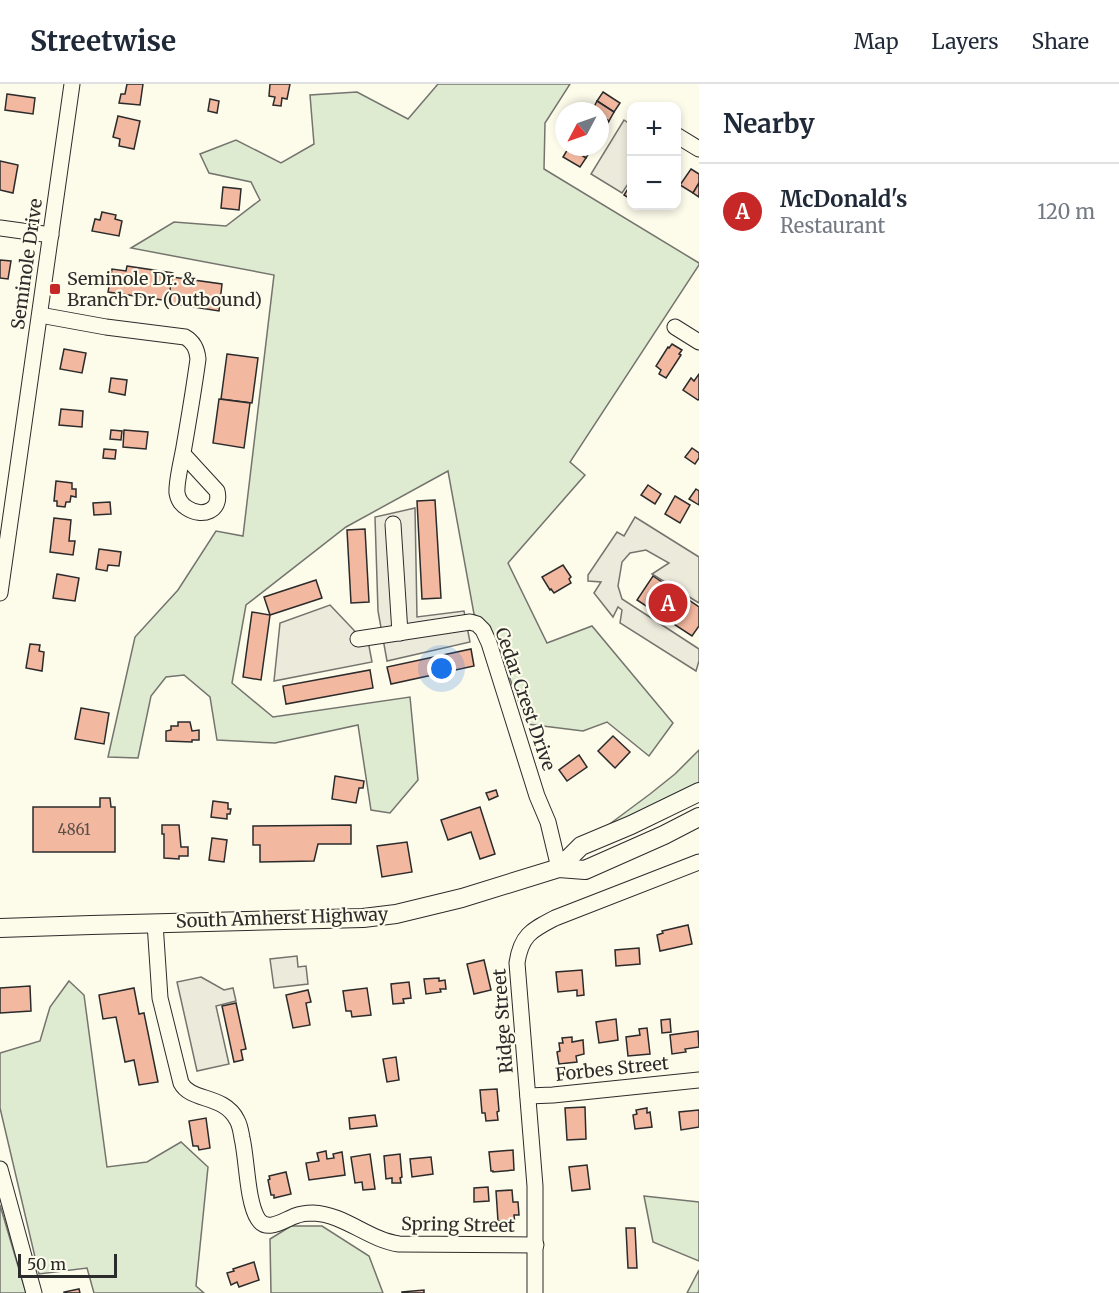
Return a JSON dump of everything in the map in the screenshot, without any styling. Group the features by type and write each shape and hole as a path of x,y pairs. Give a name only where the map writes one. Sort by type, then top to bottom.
{"main road":[{"path":"558,868 581,846 699,792"},
{"path":"558,868 585,870 699,817"},
{"name":"South Amherst Highway","path":"0,928 363,918 396,914 462,898 558,868"}],"street":[{"name":"Seminole Drive","path":"0,593 72,84"},
{"path":"681,138 699,149"},
{"path":"0,228 51,235"},
{"path":"40,315 106,327 185,337 194,344 198,351 198,359 183,454"},
{"path":"675,327 699,342"},
{"path":"393,524 400,633"},
{"name":"Cedar Crest Drive","path":"358,639 470,622 477,624 483,630 537,796 548,822 558,868"},
{"name":"Ridge Street","path":"535,1293 535,1186 517,963 519,953 526,937 555,918 699,862"},
{"name":"Spring Street","path":"155,923 160,998 181,1083 189,1092 222,1104 238,1121 252,1204 257,1219 262,1224 268,1226 296,1215 315,1213 327,1215 389,1243 536,1245"},
{"name":"Forbes Street","path":"528,1096 699,1080"},
{"path":"0,1169 34,1293"}],"green space":[{"path":"438,84 570,84 558,102 555,102 555,107 545,123 544,169 699,263 570,462 585,475 508,563 547,643 592,626 673,723 649,756 607,722 583,731 527,724 490,626 474,614 448,471 346,527 246,605 232,683 273,717 410,697 418,780 390,813 371,810 358,725 275,743 217,740 210,697 184,675 166,677 151,696 138,758 108,757 135,637 178,590 216,531 243,536 274,275 131,248 174,222 226,226 260,200 251,182 209,173 200,154 236,140 281,163 314,144 310,95 357,92 408,119"},
{"path":"699,750 699,783 607,826 675,774"},
{"path":"69,981 84,995 107,1167 147,1162 181,1142 208,1167 196,1286 204,1293 94,1293 87,1268 39,1274 0,1108 0,1053 40,1041 50,1007"},
{"path":"644,1196 699,1202 699,1261 653,1242"},
{"path":"0,1205 26,1293 0,1293"},
{"path":"291,1226 322,1226 369,1256 383,1293 271,1293 270,1239"},
{"path":"699,1270 699,1293 687,1293"}],"shaded area":[{"path":"624,120 627,122 627,186 622,193 591,174 602,156 609,156 609,145"},
{"path":"415,508 417,617 464,611 470,642 387,661 378,611 375,517"},
{"path":"635,517 699,557 699,603 652,574 669,563 646,550 630,553 622,562 618,586 622,599 699,649 696,671 620,623 622,610 618,607 613,617 594,593 601,582 588,581 588,575 617,532 624,536"},
{"path":"330,605 369,646 372,662 274,681 280,623"},
{"path":"297,956 298,967 306,966 308,984 274,988 270,959"},
{"path":"201,977 224,990 233,988 236,1001 216,1006 229,1064 197,1071 177,982"}],"building":[{"path":"127,84 143,84 140,105 119,103 121,94 125,94"},
{"path":"270,84 290,84 287,99 282,98 281,106 273,105 275,97 269,96"},
{"path":"603,92 620,103 614,112 609,109 609,102 597,101"},
{"path":"7,94 35,98 33,114 5,110"},
{"path":"210,99 219,101 217,113 208,111"},
{"path":"609,109 614,112 609,121"},
{"path":"118,116 140,121 134,149 119,146 120,139 113,137"},
{"path":"583,156 586,158 580,167 563,157"},
{"path":"0,161 18,165 13,193 0,190"},
{"path":"691,169 699,174 699,183 693,193 681,184"},
{"path":"699,183 699,197 693,193"},
{"path":"223,187 241,189 239,210 221,208"},
{"path":"102,212 116,215 115,219 122,221 119,236 92,231 95,219 100,220"},
{"path":"0,260 11,261 8,279 0,278"},
{"path":"127,266 173,273 169,301 108,292 112,269 126,271"},
{"path":"172,277 222,284 219,311 168,303"},
{"path":"672,344 682,350 666,378 659,374 661,370 656,366"},
{"path":"64,349 86,353 82,373 60,369"},
{"path":"227,354 258,358 252,403 221,399"},
{"path":"699,374 698,400 683,390 691,378 694,381"},
{"path":"111,378 127,380 125,395 109,392"},
{"path":"219,399 250,403 244,448 213,443"},
{"path":"61,409 83,411 82,427 59,425"},
{"path":"111,430 122,431 121,440 110,439"},
{"path":"124,430 148,432 146,449 123,447"},
{"path":"692,448 699,453 695,464 685,457"},
{"path":"104,449 116,450 115,459 103,458"},
{"path":"56,481 72,483 72,489 76,489 76,497 71,496 70,502 66,502 65,507 57,506 57,501 54,501"},
{"path":"648,485 661,494 655,504 641,495"},
{"path":"696,489 699,491 699,505 689,499"},
{"path":"675,496 690,505 680,523 665,514"},
{"path":"435,500 441,598 422,599 417,501"},
{"path":"110,502 111,514 94,515 93,503"},
{"path":"54,518 71,520 69,541 75,541 73,555 50,552"},
{"path":"365,529 369,602 351,603 347,530"},
{"path":"99,549 121,552 119,566 108,565 107,571 96,569"},
{"path":"563,565 571,577 569,579 571,583 554,593 542,577"},
{"path":"57,574 79,578 75,601 53,598"},
{"path":"653,576 699,607 699,626 692,636 637,600"},
{"path":"316,580 322,598 270,615 264,597"},
{"path":"252,612 270,615 261,680 243,677"},
{"path":"30,644 40,645 39,651 44,652 42,671 26,668"},
{"path":"471,649 474,666 391,684 387,667"},
{"path":"370,670 373,688 286,704 283,686"},
{"path":"81,708 109,713 104,744 75,739"},
{"path":"178,722 190,722 192,731 199,730 199,740 166,741 166,731 171,730 171,726 178,726"},
{"path":"613,736 630,752 615,768 598,751"},
{"path":"579,755 587,767 567,781 559,770"},
{"path":"335,776 364,781 363,788 359,788 356,803 332,799"},
{"path":"496,790 498,796 489,800 486,793"},
{"path":"100,798 110,798 111,807 115,807 115,852 33,852 33,807 100,807"},
{"path":"213,801 228,803 228,809 231,809 230,814 227,814 227,819 211,817"},
{"path":"480,807 495,854 480,859 471,832 448,840 441,820"},
{"path":"162,825 179,825 181,847 188,847 188,856 179,856 179,859 164,858"},
{"path":"351,825 351,844 318,844 314,861 260,862 260,845 253,845 253,826"},
{"path":"212,838 227,840 224,862 209,860"},
{"path":"407,842 412,872 382,877 377,846"},
{"path":"688,925 692,944 660,951 657,935 663,933 662,931"},
{"path":"639,948 640,964 616,966 615,950"},
{"path":"484,960 491,990 474,994 467,964"},
{"path":"582,970 584,995 577,996 577,990 558,992 556,972"},
{"path":"439,978 439,981 445,980 446,989 426,994 424,979"},
{"path":"409,982 411,998 403,999 404,1003 393,1004 391,984"},
{"path":"30,986 31,1011 0,1013 0,988"},
{"path":"134,988 139,1014 144,1013 158,1082 139,1085 134,1060 125,1062 116,1017 103,1019 99,995"},
{"path":"367,988 371,1015 352,1017 351,1011 346,1011 343,991"},
{"path":"308,990 311,1002 306,1003 310,1025 293,1028 286,995"},
{"path":"236,1003 246,1049 241,1050 243,1060 234,1062 222,1006"},
{"path":"616,1019 618,1040 599,1043 596,1022"},
{"path":"670,1019 671,1032 662,1033 661,1020"},
{"path":"647,1028 650,1054 628,1056 626,1037 640,1035 639,1029"},
{"path":"698,1031 699,1047 672,1054 670,1035"},
{"path":"572,1037 572,1042 583,1040 584,1054 576,1056 577,1062 559,1064 557,1052 560,1051 559,1043 563,1043 562,1038"},
{"path":"396,1057 399,1080 387,1082 383,1059"},
{"path":"497,1089 498,1120 486,1121 485,1113 482,1113 480,1090"},
{"path":"585,1107 586,1139 567,1140 565,1108"},
{"path":"647,1108 647,1113 650,1112 652,1127 635,1129 633,1115 637,1114 636,1110"},
{"path":"699,1110 699,1127 681,1130 679,1112"},
{"path":"375,1115 377,1126 350,1129 349,1118"},
{"path":"206,1118 210,1148 199,1150 198,1146 193,1146 189,1121"},
{"path":"513,1150 514,1170 491,1171 489,1152"},
{"path":"326,1151 327,1159 334,1158 333,1154 342,1152 345,1175 309,1180 306,1163 319,1161 317,1153"},
{"path":"370,1154 375,1189 363,1190 362,1182 355,1183 351,1157"},
{"path":"400,1154 401,1183 392,1183 392,1178 386,1179 384,1156"},
{"path":"431,1157 433,1174 412,1177 410,1159"},
{"path":"587,1165 590,1189 572,1191 569,1167"},
{"path":"286,1172 291,1194 274,1198 274,1195 271,1195 269,1176"},
{"path":"488,1187 489,1201 474,1202 474,1188"},
{"path":"512,1190 513,1202 518,1202 519,1215 514,1215 515,1224 504,1225 504,1221 498,1221 496,1191"},
{"path":"626,1228 635,1228 637,1268 628,1268"},
{"path":"254,1262 259,1280 239,1287 237,1282 231,1285 227,1273"},
{"path":"79,1289 80,1293 64,1293 64,1292"},
{"path":"424,1290 424,1293 402,1293 402,1292"}],"place":[{"name":"Seminole Dr. & Branch Dr. (Outbound)","path":"55,289"},
{"name":"McDonald's","path":"668,603"}]}
